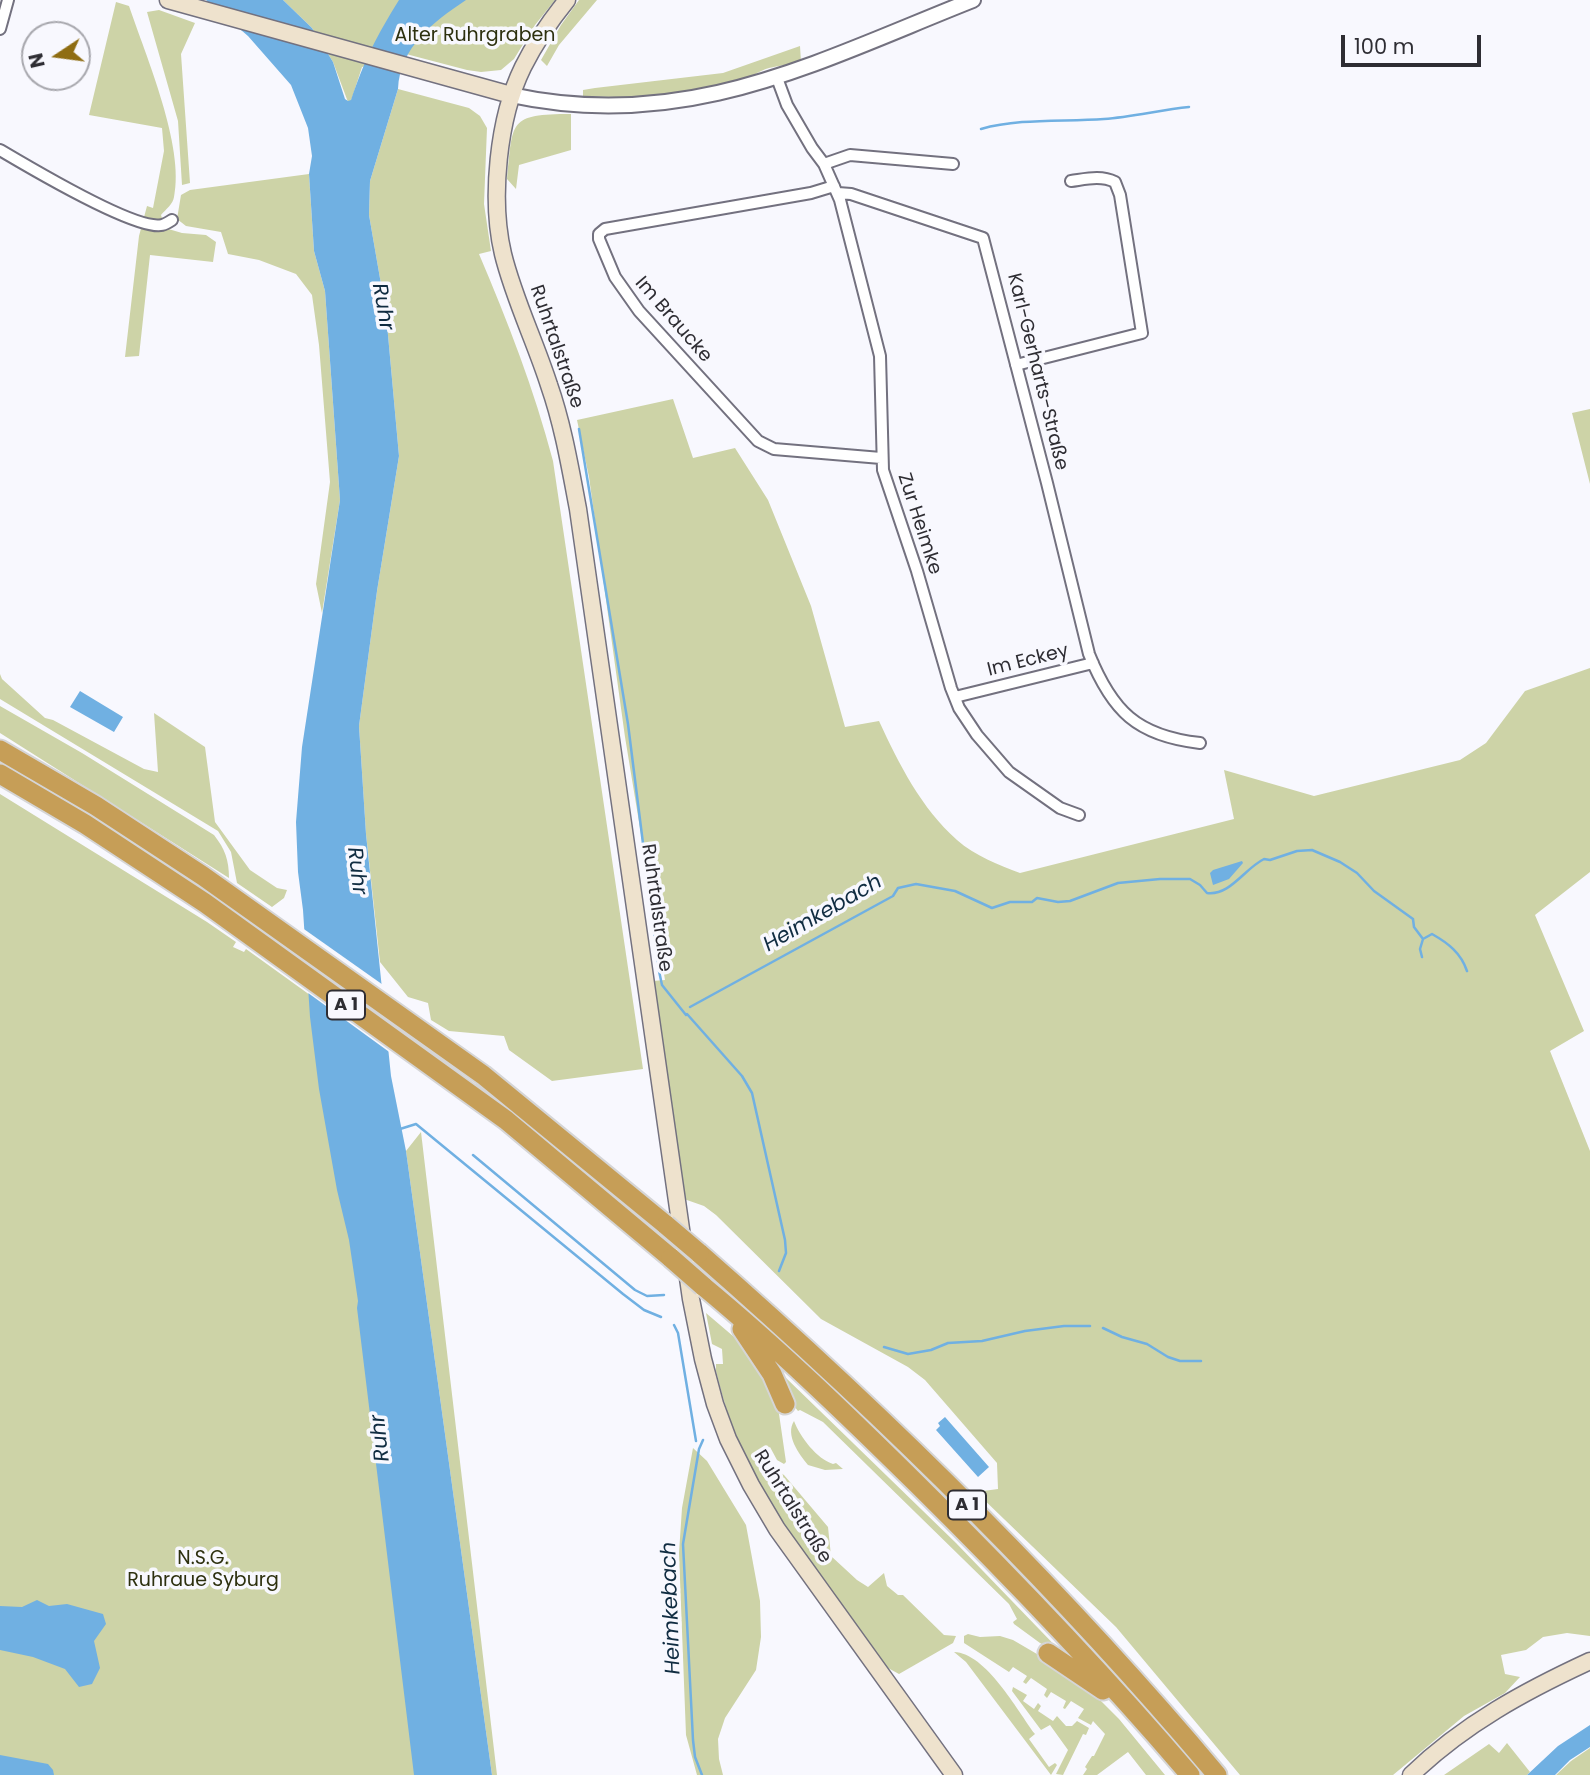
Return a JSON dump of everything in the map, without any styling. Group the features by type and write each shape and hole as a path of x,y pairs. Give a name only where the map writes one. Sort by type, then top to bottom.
{"highway":[{"name":"A 1","path":"0,750 96,806 203,876 482,1075 666,1225 868,1404 1027,1563 1128,1671 1217,1775"},
{"name":"A 1","path":"0,774 85,824 205,903 515,1128 671,1258 864,1431 956,1522 1018,1585 1189,1775"},
{"path":"726,1305 772,1374 785,1404"},
{"path":"1048,1653 1099,1687 1164,1745"}],"main road":[{"name":"Ruhrtalstraße","path":"567,0 546,27 523,67 511,95 497,179 497,222 507,267 557,412 578,509 691,1299 708,1381 728,1439 763,1508 954,1775"},
{"path":"172,1 511,95"},
{"path":"1411,1775 1483,1716 1590,1661"}],"street":[{"path":"0,29 8,0"},
{"path":"511,95 574,105 632,106 668,103 722,93 777,78 973,0"},
{"name":"Zur Heimke","path":"777,78 787,105 811,148 824,164 836,189 880,356 881,458 886,482 917,571 948,681 983,744 1009,772 1060,808 1079,815"},
{"path":"0,150 77,194 120,213 150,225 162,225 172,220"},
{"path":"824,164 844,156 859,155 953,164"},
{"path":"1016,365 1142,333 1118,188 1115,182 1109,179 1071,181"},
{"name":"Karl-Gerharts-Straße","path":"836,189 983,238 1093,663"},
{"name":"Im Braucke","path":"836,189 605,229 599,234 599,239 615,277 639,311 766,447 881,458"},
{"name":"Im Eckey","path":"955,697 1093,663 1110,697 1134,721 1157,735 1200,743"}],"green space":[{"name":"Alter Ruhrgraben","path":"283,0 555,0 535,25 514,59 501,70 467,70 406,54 362,67 351,101 348,102 333,62 312,28"},
{"path":"579,0 597,0 559,45 547,66 541,60"},
{"path":"116,2 129,6 154,75 169,128 176,176 173,200 161,215 165,228 206,235 216,242 213,262 150,255 139,356 125,357 139,236 147,206 153,208 164,151 162,128 89,115"},
{"path":"159,10 195,23 181,54 190,183 182,185 178,121 147,12"},
{"path":"800,46 801,62 769,68 721,88 662,96 583,96 583,90 595,88 723,73"},
{"path":"398,89 469,108 480,116 487,128 484,204 491,251 479,254 520,356 553,461 643,1069 552,1081 509,1050 504,1036 449,1031 431,1020 428,1003 408,997 380,962 366,834 359,726 399,456 386,313 369,215 370,181"},
{"path":"571,114 571,150 519,165 516,189 507,179 513,133 518,125 535,116"},
{"path":"309,174 314,251 325,291 340,500 322,613 316,584 330,482 319,345 312,295 296,274 259,260 228,254 221,232 186,226 177,219 181,195 190,190"},
{"path":"673,399 693,458 735,448 768,500 811,606 845,727 879,721 912,785 944,827 971,851 1020,873 1234,819 1224,770 1314,796 1460,760 1486,743 1525,691 1590,668 1590,872 1535,915 1584,1031 1550,1051 1590,1151 1590,1636 1567,1633 1543,1637 1526,1650 1501,1655 1505,1674 1520,1677 1505,1693 1464,1716 1393,1775 1240,1775 1116,1627 976,1492 998,1489 997,1463 925,1380 908,1367 821,1319 716,1215 704,1206 684,1199 653,981 665,980 625,737 589,477 577,420"},
{"path":"1590,409 1590,484 1572,413"},
{"path":"0,674 2,679 45,718 144,769 158,772 154,713 205,747 215,822 250,870 277,888 287,890 284,898 272,907 237,883 231,852 218,831 0,699"},
{"path":"0,706 214,835 226,855 229,878 0,733"},
{"name":"N.S.G. Ruhraue Syburg","path":"0,794 207,922 236,942 233,947 244,952 246,949 335,1013 434,1775 0,1775"},
{"path":"421,1132 497,1775 492,1775 406,1151"},
{"path":"706,1313 754,1354 778,1407 786,1462 784,1464 777,1460 770,1447 765,1450 776,1470 784,1475 828,1527 831,1556 868,1587 884,1573 887,1586 898,1595 903,1595 944,1635 956,1636 953,1643 899,1674 888,1668 782,1522 747,1460 722,1393 716,1364 723,1364 722,1349 712,1344"},
{"path":"784,1376 956,1543 1067,1658 1014,1624 1017,1619 1009,1604 823,1422 798,1411 790,1401 782,1379"},
{"path":"794,1421 800,1434 815,1452 843,1469 825,1470 808,1465 792,1438"},
{"path":"693,1448 707,1461 746,1525 760,1601 761,1637 756,1670 725,1718 718,1739 723,1775 697,1775 686,1735 679,1553 682,1508"},
{"path":"968,1634 980,1637 1000,1636 1013,1640 1078,1678 1119,1719 1165,1775 1146,1775 1128,1752 1097,1775 1083,1775 1105,1734 1093,1721 1091,1725 1078,1718 1084,1709 1071,1701 1063,1708 1066,1701 1051,1692 1047,1698 1044,1695 1047,1689 1031,1678 1026,1684 1023,1682 1027,1676 1013,1667 1009,1672 964,1643 964,1636"},
{"path":"954,1652 978,1662 1000,1684 1035,1734 1029,1739 1049,1767 1055,1763 1057,1765 1051,1775 966,1662"},
{"path":"1013,1687 1027,1695 1023,1701 1034,1709 1038,1703 1041,1706 1038,1711 1053,1721 1057,1716 1066,1726 1072,1726 1077,1721 1089,1728 1086,1735 1083,1734 1063,1775 1056,1774 1068,1750 1050,1725 1041,1730 1012,1691"},
{"path":"1507,1743 1530,1772 1527,1775 1444,1775 1489,1744 1499,1753"},
{"path":"1590,1748 1590,1775 1556,1775 1571,1761"}],"water":[{"name":"Ruhr","path":"206,0 283,0 312,28 333,62 348,101 351,100 372,48 399,0 466,0 420,37 405,60 370,181 369,215 386,313 399,456 359,726 366,834 391,1076 406,1151 492,1775 414,1775 358,1301 349,1240 319,1089 310,1017 296,822 302,747 340,500 325,291 314,251 309,174 312,156 308,128 291,85 248,36"},
{"path":"80,691 123,717 114,732 70,707"},
{"path":"1242,861 1229,879 1213,885 1210,873 1213,870"},
{"path":"945,1417 989,1467 978,1477 936,1430 940,1426 938,1423"},
{"path":"37,1600 49,1606 67,1604 103,1614 106,1624 94,1641 100,1668 92,1684 79,1687 65,1669 33,1657 0,1650 0,1606 22,1607"},
{"path":"1590,1725 1590,1747 1570,1760 1555,1775 1527,1775 1558,1746"},
{"path":"0,1755 48,1764 54,1775 0,1775"}],"pier":[{"path":"301,927 386,987 392,1054 304,990"}],"waterway":[{"path":"981,129 1026,122 1115,118 1189,107"},
{"path":"579,429 628,724 659,971 662,985 686,1015"},
{"name":"Heimkebach","path":"690,1007 893,896 898,888 916,884 955,891 992,908 1010,902 1032,902 1037,898 1070,901 1118,883 1160,879 1190,879 1207,893 1215,893 1230,886 1264,859 1312,850 1357,873 1374,891 1413,919 1414,927 1423,939"},
{"path":"1422,957 1420,949 1423,939 1432,934 1453,949 1467,971"},
{"name":"Heimkebach","path":"687,1014 742,1076 752,1093 785,1240 786,1253 779,1271"},
{"path":"400,1129 416,1124 623,1294 644,1310 661,1317"},
{"path":"473,1155 635,1290 647,1296 664,1295"},
{"path":"674,1325 678,1333 696,1441"},
{"path":"884,1347 908,1354 931,1350 948,1343 982,1341 1025,1331 1090,1326"},
{"path":"1103,1328 1147,1344 1168,1357 1180,1361 1201,1361"},
{"name":"Heimkebach","path":"702,1775 695,1757 693,1740 683,1544 699,1449 703,1440"}]}
